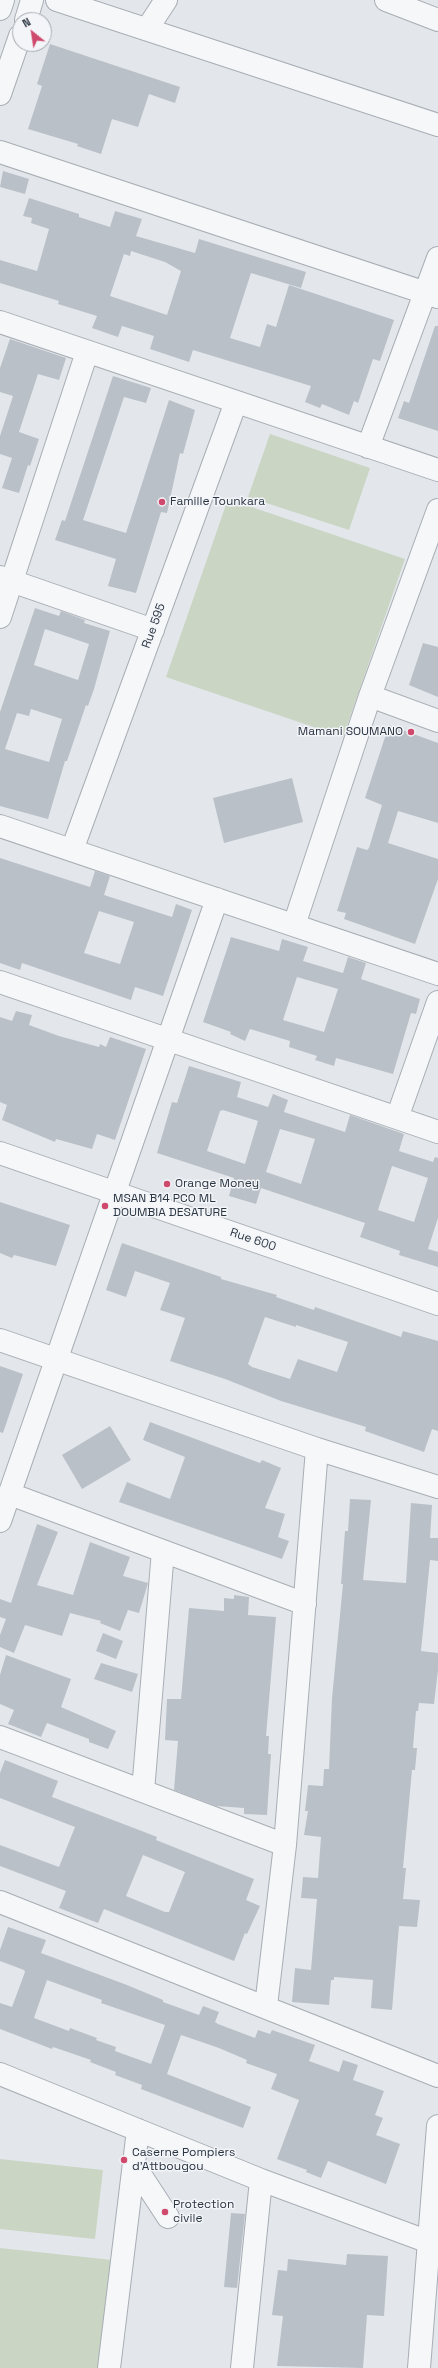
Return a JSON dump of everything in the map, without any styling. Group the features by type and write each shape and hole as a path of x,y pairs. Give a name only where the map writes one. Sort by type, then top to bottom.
{"street":[{"path":"0,9 3,0"},
{"path":"28,12 32,0"},
{"path":"57,0 438,125"},
{"path":"147,29 166,0"},
{"path":"386,0 438,20"},
{"path":"0,94 14,52"},
{"path":"0,152 432,295"},
{"path":"368,447 432,295 438,258"},
{"path":"0,322 438,470"},
{"path":"0,618 6,579 87,352"},
{"name":"Rue 595","path":"72,850 236,402"},
{"path":"294,926 370,696 438,510"},
{"path":"6,579 153,630"},
{"path":"370,696 438,721"},
{"path":"0,826 438,974"},
{"path":"0,1521 217,899"},
{"path":"0,982 438,1132"},
{"path":"397,1118 438,1002"},
{"name":"Rue 600","path":"0,1153 438,1304"},
{"path":"0,1340 317,1449 438,1487"},
{"path":"266,2006 285,1845 317,1449"},
{"path":"10,1494 305,1604"},
{"path":"143,1791 163,1551"},
{"path":"0,1737 285,1845"},
{"path":"0,1902 266,2006 438,2076"},
{"path":"0,2074 261,2180 434,2242"},
{"path":"419,2368 434,2242 438,2126"},
{"path":"109,2368 138,2130"},
{"path":"134,2165 168,2217"},
{"path":"242,2368 261,2180"}],"green space":[{"path":"270,434 370,468 349,530 248,497"},
{"path":"228,499 405,559 343,737 166,677"},
{"path":"0,2159 103,2170 95,2239 0,2229"},
{"path":"0,2248 112,2260 99,2368 0,2368"}],"building":[{"path":"52,45 180,87 175,103 149,94 138,127 112,119 101,154 77,146 78,144 28,129 42,86 37,84 47,52 52,52"},
{"path":"3,171 29,179 25,194 0,187"},
{"path":"29,198 79,214 79,217 110,227 115,211 142,219 136,236 195,253 199,239 306,272 301,288 251,273 230,338 260,347 267,324 276,327 289,285 394,320 380,361 373,359 358,403 354,401 349,415 322,404 320,408 305,402 311,386 193,350 189,362 150,349 154,336 122,326 118,337 92,328 97,316 58,304 59,301 0,283 0,260 37,271 49,229 31,223 32,218 23,216","holes":["131,251 165,262 181,271 167,315 110,296 124,254 130,256"]},
{"path":"435,326 438,326 438,431 398,418 404,401 409,403"},
{"path":"10,339 66,358 59,380 38,374 19,432 39,439 30,466 28,465 19,493 2,488 12,458 0,454 0,436 13,396 0,392 0,368"},
{"path":"113,376 151,388 146,403 124,397 83,520 126,533 169,400 195,410 183,454 180,453 167,513 161,512 136,593 108,586 116,559 55,540 62,520 65,521"},
{"path":"35,608 59,616 61,611 85,620 84,623 110,631 94,689 88,706 86,705 67,761 65,761 48,819 0,806 0,712","holes":["45,629 89,644 78,680 34,665","31,709 62,719 49,762 5,749 17,713 29,716"]},
{"path":"423,643 438,647 438,697 409,685"},
{"path":"389,725 438,743 438,823 398,811 388,843 438,859 438,879 415,944 344,919 346,913 337,911 357,847 367,850 369,848 382,805 365,798"},
{"path":"292,778 303,822 224,843 213,798"},
{"path":"0,858 90,887 95,871 110,876 104,895 172,917 176,904 192,910 163,996 135,987 131,1000 22,963 20,970 0,963","holes":["99,911 134,922 120,964 84,953"]},
{"path":"231,937 279,951 282,939 308,947 303,961 343,973 348,957 366,963 361,979 420,999 416,1014 411,1013 393,1074 336,1058 334,1066 315,1060 317,1056 289,1047 290,1041 250,1029 245,1041 230,1034 231,1032 203,1022","holes":["297,977 338,989 324,1032 283,1020"]},
{"path":"16,1011 32,1015 29,1025 59,1036 99,1047 100,1044 106,1047 110,1037 146,1049 115,1140 97,1134 92,1149 56,1139 55,1142 2,1120 7,1105 0,1102 0,1017 12,1021"},
{"path":"189,1066 241,1082 237,1097 268,1107 273,1094 288,1100 284,1112 345,1132 350,1115 404,1134 399,1151 433,1162 435,1157 438,1158 438,1218 428,1249 438,1252 438,1267 399,1255 400,1251 360,1237 365,1223 261,1188 256,1204 229,1196 234,1178 157,1153 172,1102 177,1103","holes":["223,1110 258,1121 245,1164 207,1151 220,1111","280,1129 315,1139 301,1184 266,1172","392,1166 428,1178 414,1222 378,1210"]},
{"path":"0,1202 70,1225 56,1266 14,1255 12,1258 0,1253"},
{"path":"122,1243 221,1277 221,1279 277,1295 276,1297 314,1310 315,1307 401,1337 403,1331 438,1341 438,1431 432,1429 424,1452 365,1431 366,1427 281,1401 225,1379 170,1361 185,1318 160,1310 170,1283 135,1271 126,1297 106,1290","holes":["265,1317 296,1327 296,1325 348,1342 337,1372 298,1359 290,1379 252,1367 248,1364"]},
{"path":"0,1366 23,1374 3,1433 0,1432"},
{"path":"150,1422 260,1463 262,1460 281,1468 265,1508 285,1514 278,1537 289,1541 282,1559 119,1502 127,1482 170,1499 185,1457 143,1440"},
{"path":"110,1426 131,1460 82,1489 62,1455"},
{"path":"350,1499 371,1500 363,1580 406,1583 411,1503 432,1505 430,1538 438,1538 438,1561 430,1560 421,1651 438,1653 438,1670 434,1704 419,1703 418,1711 416,1711 413,1748 417,1748 415,1770 412,1770 403,1868 406,1868 403,1899 420,1900 417,1927 399,1926 392,2010 371,2008 373,1980 334,1977 334,1980 331,1980 329,2005 292,2002 295,1968 311,1970 317,1899 301,1898 303,1877 318,1878 321,1837 304,1835 308,1811 305,1811 308,1785 323,1786 324,1769 329,1769 332,1698 343,1584 341,1584 345,1531 348,1531"},
{"path":"37,1524 58,1532 37,1585 73,1595 90,1542 130,1557 123,1576 148,1583 139,1613 128,1610 120,1631 100,1623 101,1621 70,1613 62,1636 25,1625 14,1653 0,1647 0,1635 6,1619 0,1617 0,1599 11,1603"},
{"path":"234,1595 249,1597 248,1615 276,1617 266,1736 269,1736 268,1754 271,1754 267,1815 244,1814 244,1808 216,1806 174,1790 178,1741 165,1740 167,1699 181,1699 189,1608 224,1611 224,1598 234,1599"},
{"path":"103,1633 123,1641 116,1659 96,1651"},
{"path":"6,1655 71,1679 61,1707 116,1731 108,1749 89,1742 89,1739 47,1723 41,1737 8,1724 14,1710 0,1704 0,1675"},
{"path":"101,1663 138,1674 132,1692 94,1679"},
{"path":"5,1760 58,1781 52,1797 157,1837 156,1840 254,1879 246,1900 260,1906 247,1934 245,1933 234,1961 104,1909 98,1923 59,1908 66,1891 0,1866 0,1845 59,1867 75,1827 0,1798 0,1773","holes":["143,1855 185,1872 169,1912 165,1912 126,1896"]},
{"path":"8,1927 46,1940 41,1953 127,1985 163,2000 163,2002 199,2015 203,2006 219,2012 215,2022 218,2024 255,2038 258,2030 270,2034 272,2030 315,2045 309,2061 339,2072 343,2060 358,2065 353,2080 384,2091 375,2115 383,2118 376,2135 400,2144 386,2184 328,2161 321,2178 306,2172 307,2170 277,2159 299,2100 271,2089 277,2074 246,2063 247,2060 219,2048 181,2035 167,2074 251,2107 243,2128 141,2089 142,2085 115,2075 116,2072 90,2062 91,2060 53,2047 52,2049 0,2029 0,2003 12,2007 25,1972 24,1970 0,1961 0,1950","holes":["47,1980 102,2000 101,2003 165,2025 151,2064 115,2051 116,2047 96,2040 97,2038 70,2028 69,2031 34,2018"]},
{"path":"231,2213 245,2214 237,2288 224,2287"},
{"path":"347,2254 388,2256 384,2316 367,2315 363,2368 277,2366 283,2316 272,2315 278,2270 287,2271 288,2259 346,2265"}],"place":[{"name":"Famille Tounkara","path":"162,502"},
{"name":"Mamani SOUMANO","path":"411,732"},
{"name":"Orange Money","path":"167,1184"},
{"name":"MSAN B14 PCO ML DOUMBIA DESATURE","path":"105,1206"},
{"name":"Caserne Pompiers d'Attbougou","path":"124,2160"},
{"name":"Protection civile","path":"165,2212"}]}
